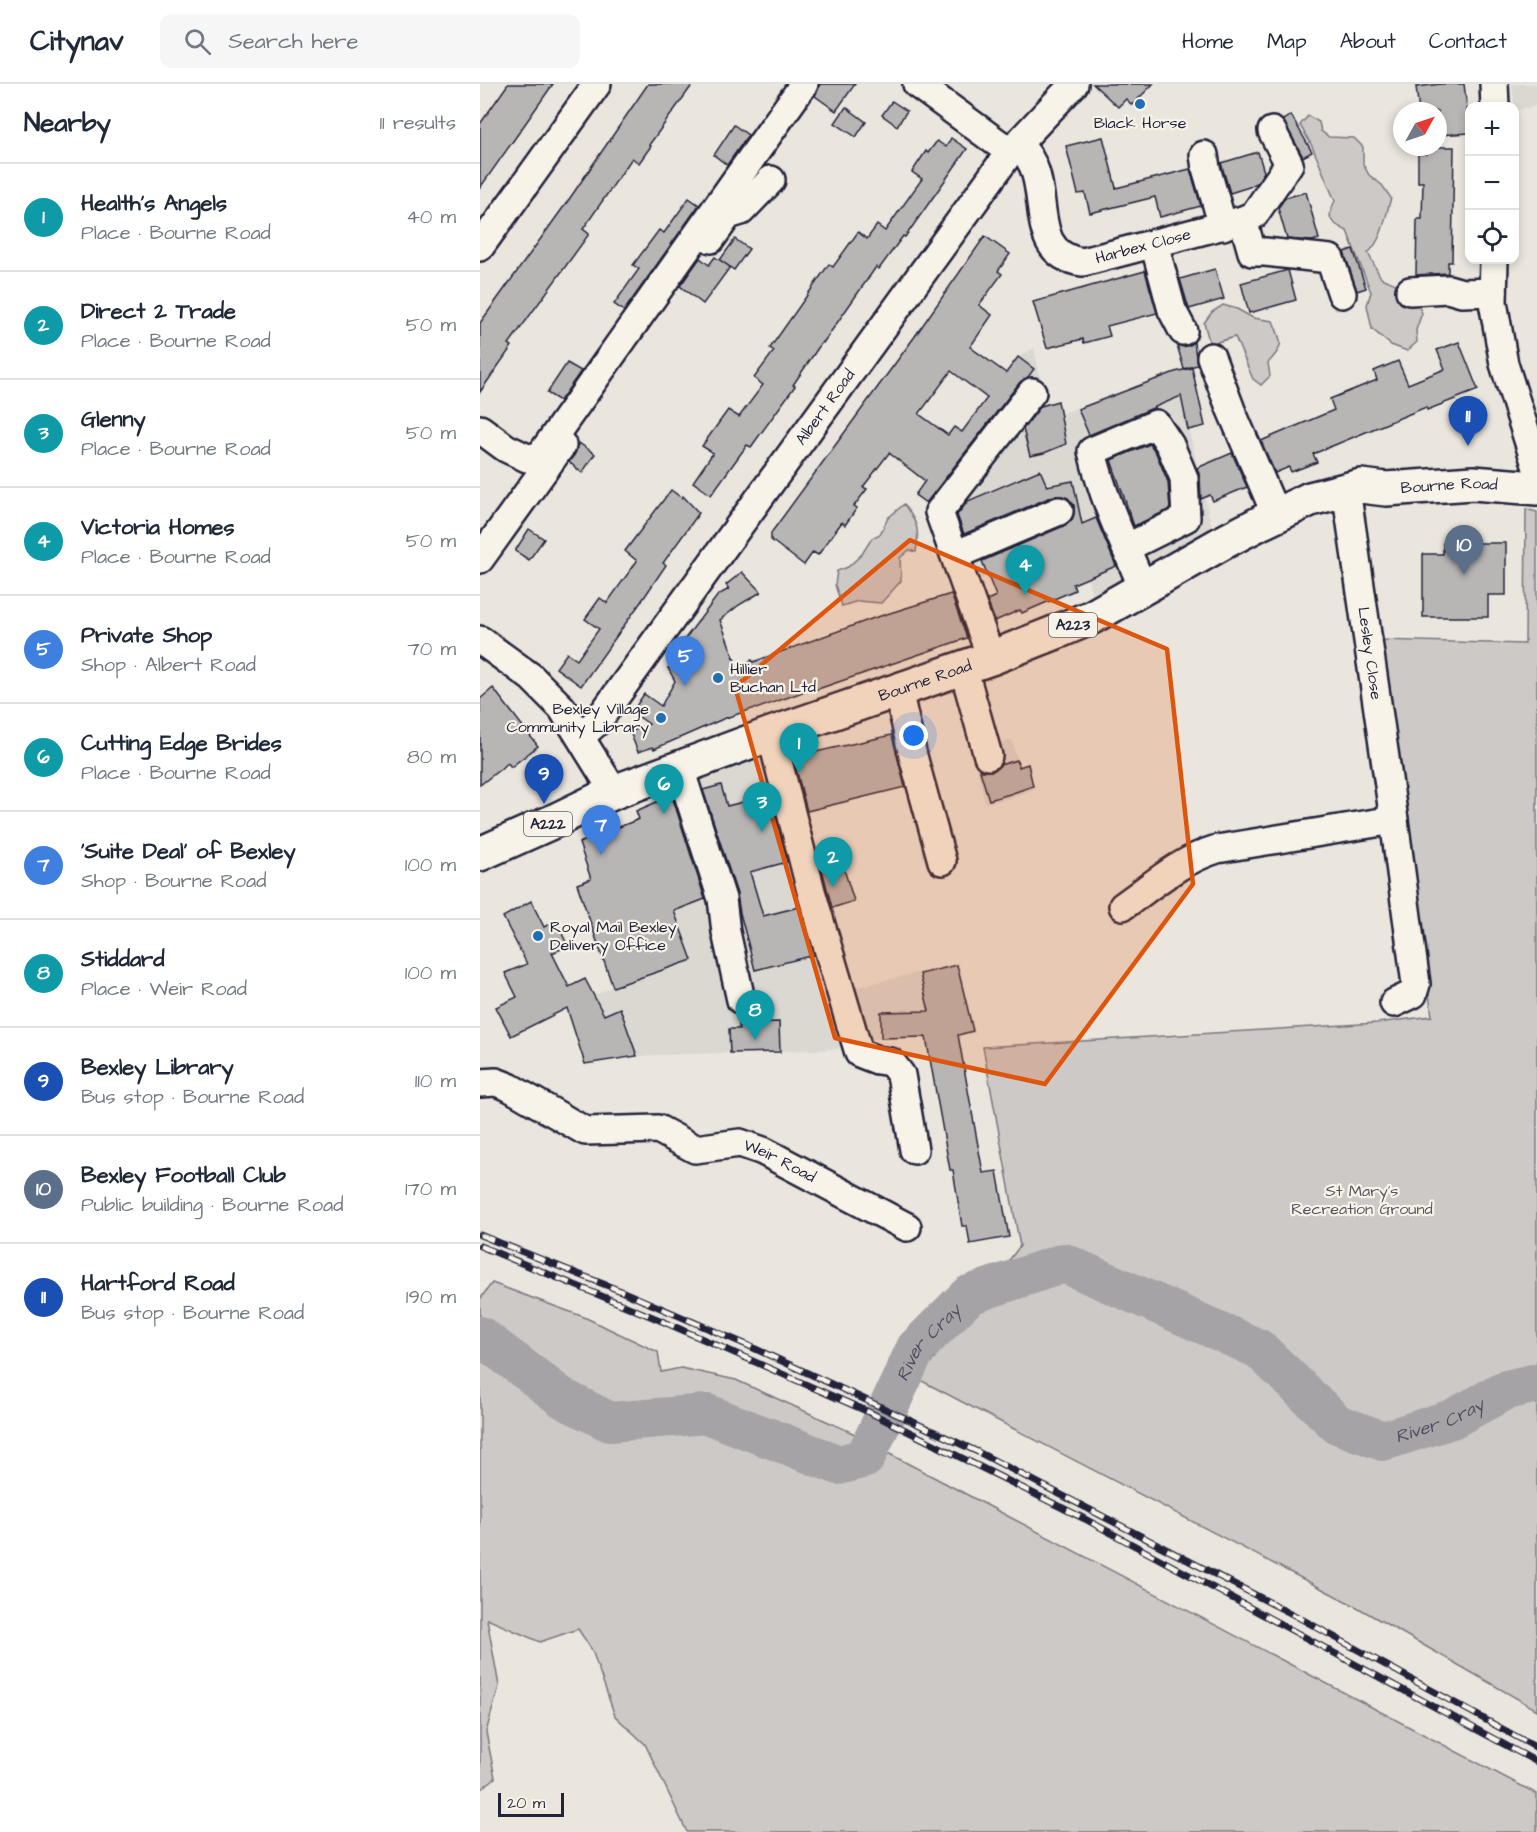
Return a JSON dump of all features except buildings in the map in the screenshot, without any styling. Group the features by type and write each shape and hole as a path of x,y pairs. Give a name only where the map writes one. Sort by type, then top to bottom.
{"main road":[{"name":"Bourne Road","path":"480,854 614,792 977,662 1092,617 1276,515 1310,500 1354,487 1386,470 1461,463 1501,464 1537,469"},
{"name":"Bourne Road","path":"1354,487 1386,489 1473,483 1537,488"}],"street":[{"path":"485,230 597,84"},
{"path":"480,429 506,448 527,458 540,456 804,84"},
{"path":"917,84 1014,148"},
{"name":"Albert Road","path":"581,736 597,722 1014,148 1074,84"},
{"path":"1494,84 1495,102"},
{"path":"1233,223 1254,215 1289,164 1272,130"},
{"name":"Harbex Close","path":"1014,148 1030,159 1036,173 1046,232 1051,246 1060,255 1072,261 1083,262 1233,223"},
{"path":"1204,154 1206,168 1233,223 1252,252 1330,259 1342,294"},
{"path":"480,559 728,215 741,211 771,180"},
{"path":"1154,243 1172,310 1183,331"},
{"path":"1494,264 1493,302 1504,364 1529,419 1537,469"},
{"path":"1410,291 1448,289 1461,293 1493,292"},
{"path":"1210,357 1276,515"},
{"path":"988,756 977,662 955,555 939,512 1032,392"},
{"name":"Lesley Close","path":"1354,487 1416,984 1413,994 1394,1002"},
{"path":"955,555 1059,511"},
{"path":"1126,548 1143,588"},
{"path":"480,640 531,677 562,708 614,792"},
{"path":"898,690 913,756 942,861"},
{"path":"771,734 811,891 859,1053 877,1060 891,1062 901,1075 914,1150"},
{"path":"680,769 722,899 726,932 741,1000"},
{"path":"1122,906 1197,855 1217,849 1394,820"},
{"name":"Weir Road","path":"480,1083 496,1083 509,1087 585,1131 658,1129 695,1149 740,1143 763,1151 907,1227"}],"highlighted area":[{"path":"910,540 1167,649 1193,884 1045,1084 835,1038 735,687"}],"shaded area":[{"path":"1512,84 1537,84 1537,105 1519,110 1519,102 1514,102"},
{"path":"1034,348 1049,418 1175,372 1212,527 1093,596 1075,540 971,583 930,506 915,495 1018,357"},
{"path":"958,687 998,745 1012,740 1019,767 1028,764 1034,789 1008,799 985,803"},
{"path":"762,755 784,832 781,833 783,842 793,840 843,1041 838,1049 637,1056 585,1064 568,1008 612,987 577,884 611,873 660,877 636,811 677,822 668,797 697,785 696,782 716,772"},
{"path":"958,963 975,1033 952,1038 860,1039 850,989"}],"green space":[{"path":"1308,116 1319,122 1321,131 1329,137 1354,138 1363,147 1363,164 1369,175 1382,185 1391,198 1380,234 1368,253 1381,278 1411,294 1422,313 1416,330 1417,342 1407,351 1391,345 1372,329 1367,305 1371,292 1347,231 1331,220 1330,212 1335,201 1312,146 1300,125"},
{"path":"1223,305 1237,309 1253,318 1273,321 1280,344 1268,363 1270,376 1261,385 1253,379 1235,337 1210,344 1204,323 1212,312"},
{"path":"904,504 915,521 918,537 916,552 909,550 900,558 901,581 881,603 858,601 842,606 835,585 837,571 848,567 862,554 872,538 880,534 888,518"},
{"name":"St Mary's Recreation Ground","path":"1526,509 1537,512 1537,1710 1355,1606 918,1379 1020,1246 983,1047 1377,1023 1432,1016 1380,640 1525,644"},
{"path":"492,1283 584,1317 658,1352 661,1372 681,1368 736,1380 866,1439 884,1451 1537,1794 1537,1832 687,1832 645,1744 615,1716 592,1650 578,1629 540,1642 487,1619 499,1686 486,1732 495,1778 480,1790 480,1299"}],"waterway":[{"name":"River Cray","path":"480,1336 564,1399 610,1422 707,1414 839,1465 865,1458 916,1348 969,1295 1064,1263 1259,1349 1337,1424 1383,1441 1452,1419 1506,1390 1537,1383"}],"railway":[{"path":"480,1235 621,1291 747,1345 978,1452 1296,1616 1537,1748"},
{"path":"480,1246 655,1318 871,1413 1085,1519 1537,1762"}],"place":[{"name":"Black Horse","path":"1140,104"},
{"name":"Hartford Road","path":"1468,446"},
{"name":"Bexley Football Club","path":"1464,575"},
{"name":"Victoria Homes","path":"1025,595"},
{"name":"Hillier Buchan Ltd","path":"718,678"},
{"name":"Private Shop","path":"685,686"},
{"name":"Bexley Village Community Library","path":"661,718"},
{"name":"Health's Angels","path":"799,773"},
{"name":"Bexley Library","path":"544,804"},
{"name":"Cutting Edge Brides","path":"664,814"},
{"name":"Glenny","path":"762,832"},
{"name":"'Suite Deal' of Bexley","path":"601,855"},
{"name":"Direct 2 Trade","path":"833,887"},
{"name":"Royal Mail Bexley Delivery Office","path":"538,936"},
{"name":"Stiddard","path":"755,1040"}]}
